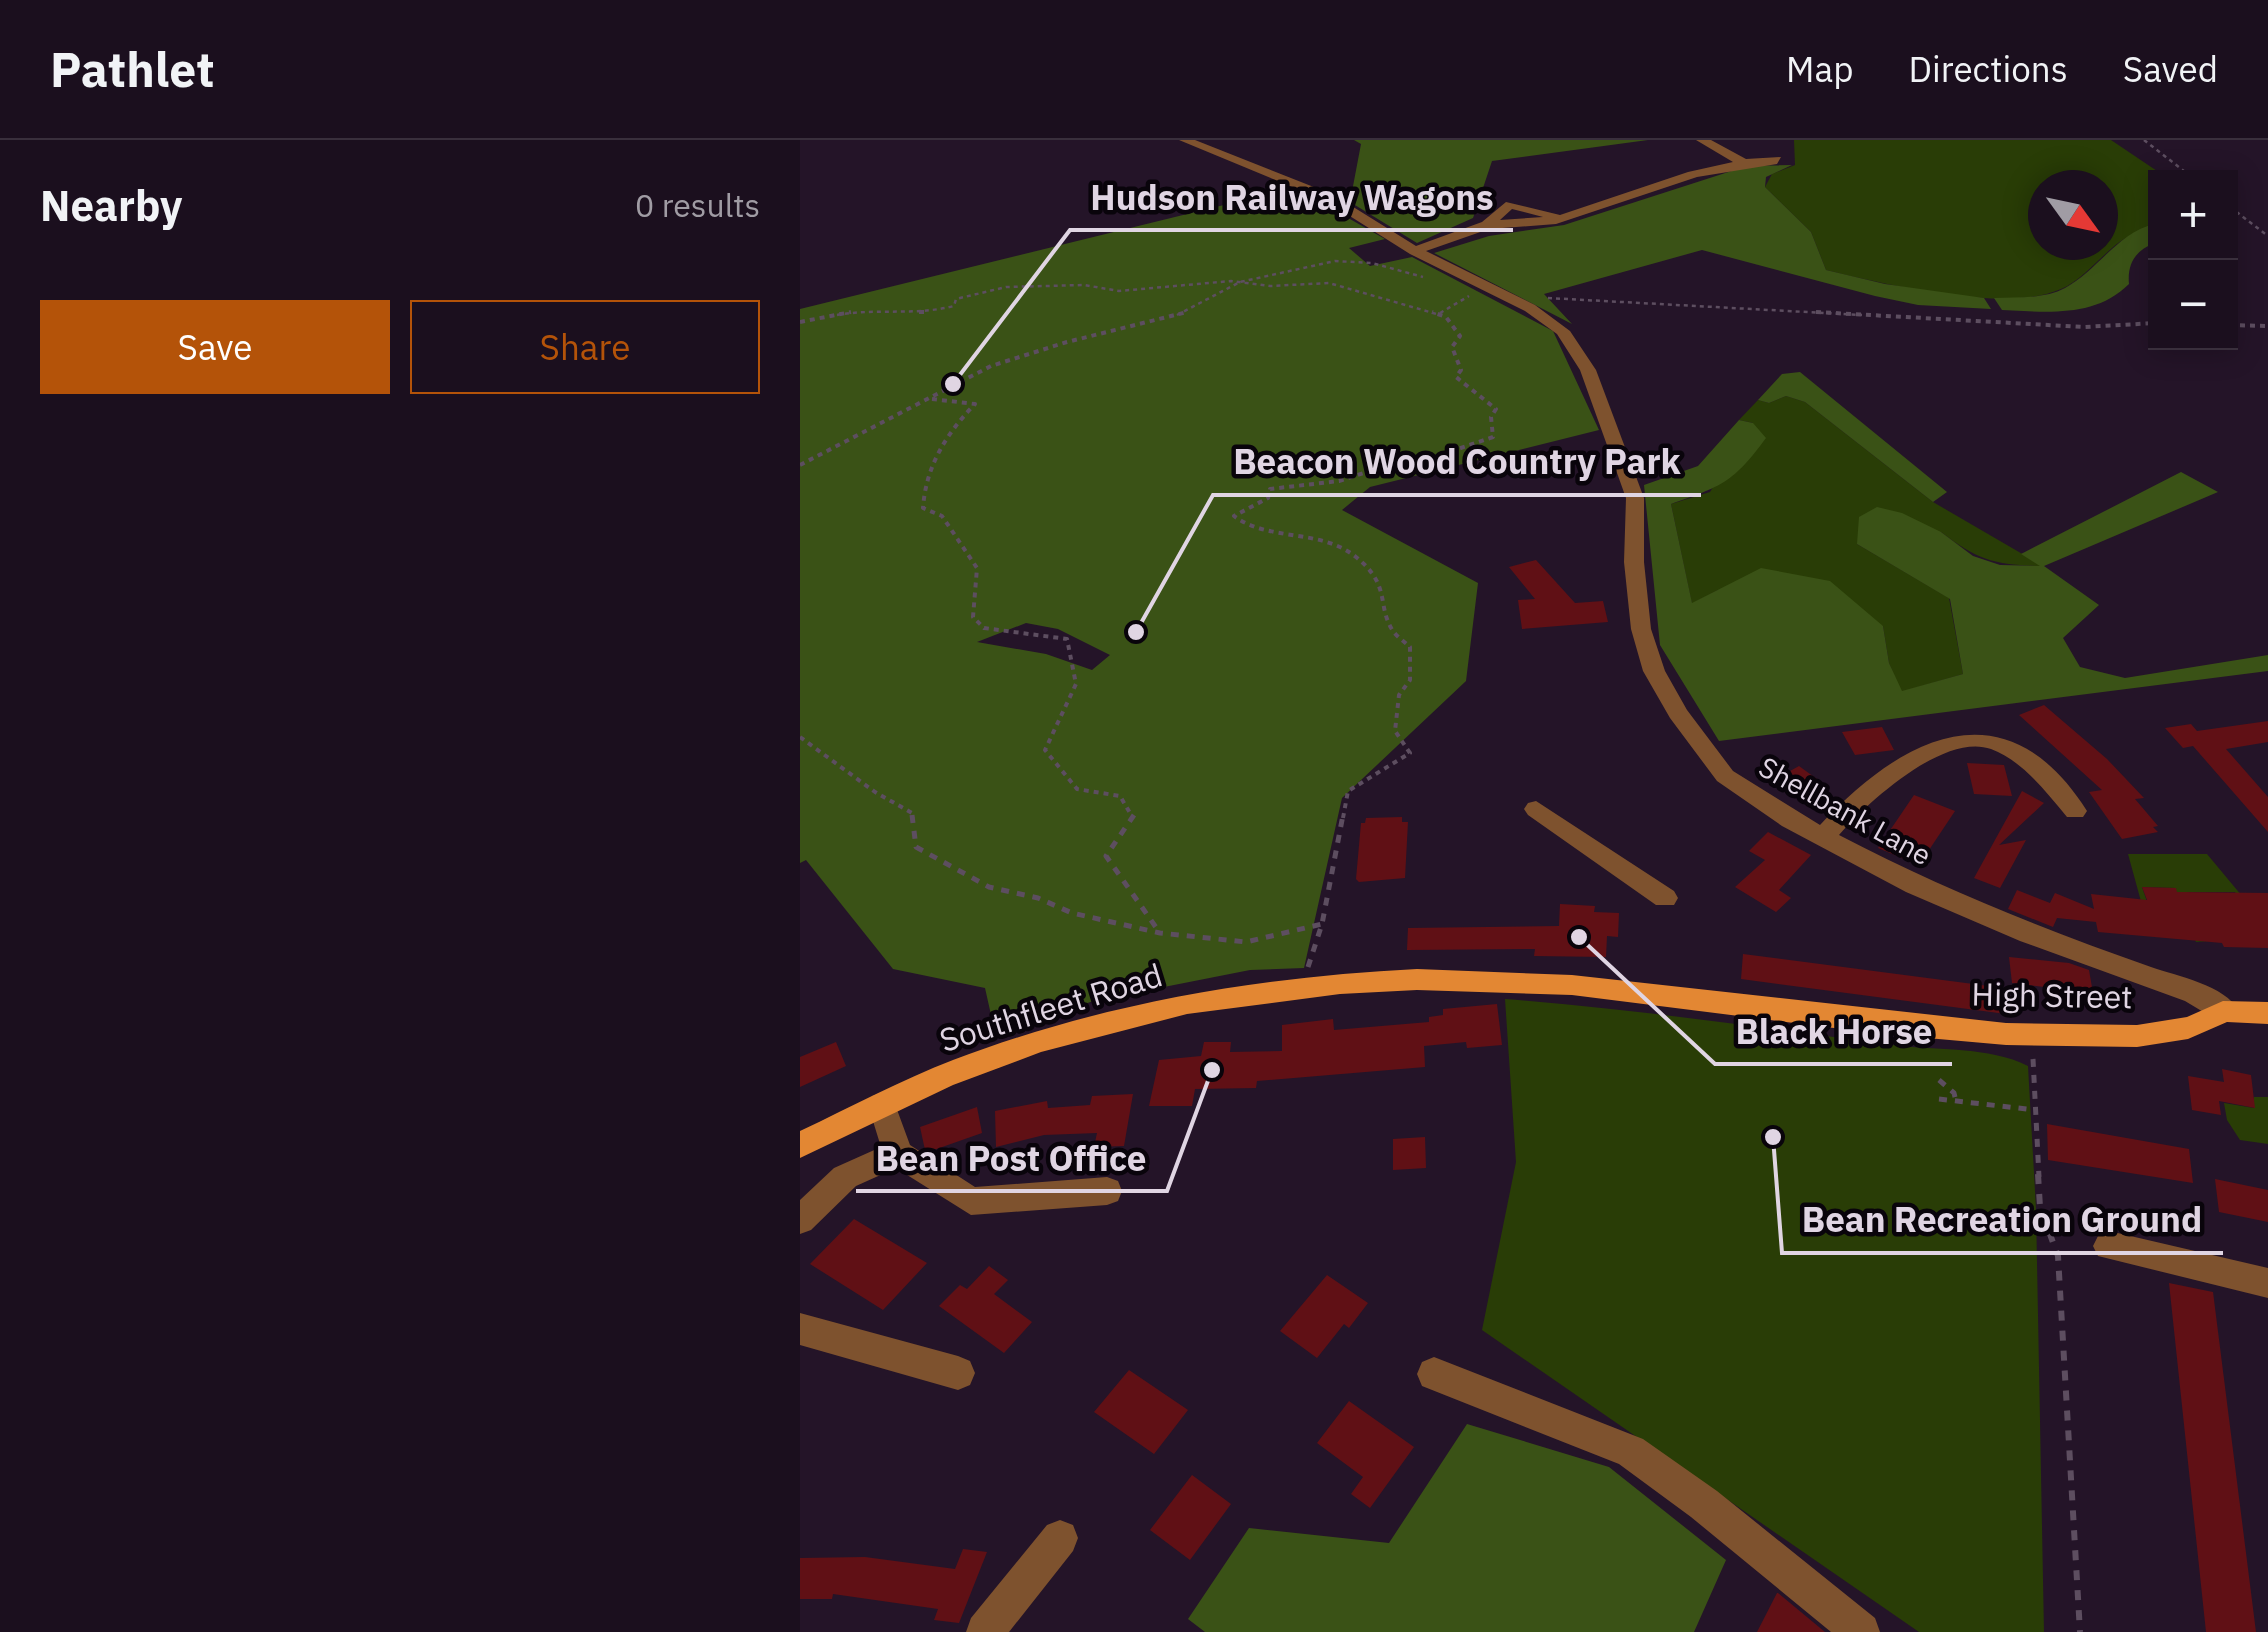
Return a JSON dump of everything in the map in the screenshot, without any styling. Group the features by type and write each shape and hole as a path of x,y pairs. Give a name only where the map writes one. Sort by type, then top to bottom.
{"main road":[{"name":"High Street","path":"1336,984 1428,980 1573,985 1920,1027 2031,1036 2161,1032 2202,1024 2225,1012"},
{"name":"Southfleet Road","path":"800,1145 962,1069 1120,1017 1198,1000 1336,984"},
{"path":"2225,1012 2268,1013"}],"street":[{"name":"Shellbank Lane","path":"1185,140 1330,198 1416,251 1530,308 1563,331 1588,370 1636,498 1634,562 1641,629 1654,671 1678,713 1725,776 1766,806 1822,838 1955,904 2199,994 2225,1012"},
{"path":"1702,140 1741,161"},
{"path":"1416,251 1487,225 1510,205 1556,220 1629,193 1741,161 1778,160"},
{"path":"1822,838 1897,770 1942,749 1976,740 1994,744 2030,763 2075,811"},
{"path":"1536,809 1665,898"},
{"path":"882,1105 898,1153 971,1201 1107,1191"},
{"path":"800,1220 845,1176 898,1153"},
{"path":"2110,1246 2268,1284"},
{"path":"800,1330 958,1373"},
{"path":"1434,1374 1631,1450 1861,1632"},
{"path":"985,1632 1060,1538"}],"path":[{"path":"2144,140 2182,170"},
{"path":"2238,213 2268,236"},
{"path":"800,322 869,309 935,313 954,306 956,299 1006,287 1084,285 1118,291 1240,282 1335,261 1372,263 1425,277"},
{"path":"800,465 991,366 1067,342 1189,312 1240,282 1270,286 1328,284 1446,317 1460,336 1452,347 1461,370 1456,376 1496,409 1491,418 1493,437 1449,452 1439,464 1388,465 1339,481 1280,485 1270,489 1268,498 1234,516 1252,529 1305,534 1355,556 1382,586 1392,630 1410,647 1410,680 1399,695 1395,731 1410,753 1348,791 1322,924 1308,968 1295,986"},
{"path":"1437,314 1470,296 1460,287"},
{"path":"1537,297 2084,326 2148,323"},
{"path":"2238,325 2268,326"},
{"path":"932,399 975,404 948,430 923,488 923,508 942,516 977,568 973,617 984,628 1067,639 1076,684 1045,750 1077,788 1120,796 1134,816 1106,856 1160,933"},
{"path":"800,737 912,813 916,847 989,887 1160,933 1246,942 1322,924"},
{"path":"2031,1036 2040,1207 2058,1256 2080,1632"},
{"path":"1939,1080 1954,1093 1956,1100"},
{"path":"1939,1100 2036,1110"}],"green space":[{"path":"1354,140 1648,140 1492,161 1473,218 1417,243 1350,202 1361,144"},
{"path":"1794,140 2111,140 2156,170 2148,170 2148,227 2118,244 2118,170 2028,170 2028,260 2100,260 2061,289 2009,299 1911,289 1826,270 1811,232 1765,187 1772,174 1795,165"},
{"path":"1792,165 1766,177 1765,187 1811,232 1826,270 1885,284 1984,298 1991,309 1918,305 1702,250 1544,294 1572,324 1434,253 1489,236 1564,225 1747,166"},
{"path":"1299,190 1385,239 1349,248 1370,266 1412,257 1553,331 1599,430 1370,487 1342,510 1478,583 1466,681 1342,798 1304,968 1250,970 1093,1001 996,1037 985,988 893,969 806,860 800,863 800,309","holes":["1026,623 1058,629 1110,655 1092,670 1046,654 977,642"]},
{"path":"2148,226 2148,246 2134,258 2129,284 2101,303 2053,312 2019,311 2002,310 1994,298 2057,292 2101,260 2118,260 2118,244"},
{"path":"1800,372 1947,492 1933,502 1805,402 1786,396 1769,403 1758,400 1782,374"},
{"path":"1786,396 1805,402 1933,502 2043,566 1988,559 1941,532 1857,544 1949,598 1963,674 1901,692 1889,663 1883,626 1718,590 1692,604 1671,504 1710,492 1753,423 1739,420 1758,400 1769,403"},
{"path":"1739,420 1753,423 1766,438 1755,453 1725,481 1671,504 1692,603 1761,568 1830,581 1883,626 1889,663 1902,691 1963,674 1950,599 1857,544 1859,517 1877,507 1902,513 1941,532 1973,556 2000,565 2040,566 2021,554 2181,472 2218,492 2044,566 2099,605 2063,638 2080,667 2125,678 2268,655 2268,671 1719,741 1660,645 1644,485 1698,466"},
{"path":"2128,854 2207,854 2242,896 2241,904 2235,892 2187,892 2208,941 2196,942 2175,888 2142,887 2152,916 2145,916"},
{"path":"1505,999 1980,1052 2028,1066 2036,1209 2044,1632 1919,1632 1482,1330 1516,1162"},
{"path":"2254,1097 2268,1097 2268,1144 2240,1140 2227,1120 2224,1103 2254,1108"},
{"path":"1467,1424 1609,1467 1726,1560 1694,1632 1205,1632 1188,1619 1249,1528 1389,1543"}],"building":[{"path":"1536,560 1575,603 1603,601 1608,622 1522,629 1518,600 1535,599 1509,567"},
{"path":"2044,705 2107,759 2144,798 2135,799 2158,826 2153,827 2158,832 2122,839 2089,792 2102,790 2019,715"},
{"path":"2268,721 2268,742 2226,749 2268,797 2268,832 2193,746 2183,748 2165,728 2191,724 2197,731"},
{"path":"1882,727 1894,750 1855,755 1842,732"},
{"path":"1967,763 2004,765 2012,796 1974,794"},
{"path":"1799,766 1821,782 1794,798 1772,781"},
{"path":"2022,791 2044,803 1999,845 2026,840 2000,888 1974,878"},
{"path":"1914,795 1955,811 1919,865 1878,848"},
{"path":"1402,817 1402,822 1408,822 1405,878 1359,882 1356,879 1361,823 1366,818"},
{"path":"1768,832 1811,855 1779,890 1791,898 1776,912 1735,887 1765,860 1749,851"},
{"path":"2142,887 2176,888 2177,892 2268,893 2268,948 2224,947 2222,943 2098,932 2096,922 2057,918 2053,927 2008,909 2017,890 2050,903 2055,893 2094,909 2091,894 2147,900"},
{"path":"1560,904 1595,906 1594,912 1619,913 1618,937 1607,936 1606,957 1534,956 1535,949 1407,950 1408,928 1559,926"},
{"path":"1743,954 2004,988 2006,1014 1741,979"},
{"path":"2009,957 2069,963 2089,970 2093,993 2012,983"},
{"path":"1497,1004 1502,1045 1467,1048 1466,1042 1424,1046 1425,1067 1257,1081 1256,1088 1195,1089 1192,1106 1149,1106 1159,1060 1201,1056 1204,1042 1231,1042 1230,1052 1282,1051 1282,1025 1333,1019 1334,1030 1429,1022 1429,1017 1443,1015 1443,1009"},
{"path":"836,1042 846,1066 800,1087 800,1057"},
{"path":"2222,1069 2251,1075 2255,1108 2219,1101 2221,1115 2192,1110 2188,1076 2224,1082"},
{"path":"1133,1094 1124,1146 1094,1147 1097,1133 1044,1135 996,1147 995,1111 1047,1101 1048,1108 1090,1105 1092,1096"},
{"path":"977,1107 982,1133 925,1150 920,1127"},
{"path":"2047,1124 2189,1149 2193,1183 2048,1160"},
{"path":"1425,1137 1426,1168 1393,1170 1393,1139"},
{"path":"2215,1179 2268,1190 2268,1222 2219,1212"},
{"path":"854,1219 927,1263 883,1310 810,1264"},
{"path":"989,1266 1008,1280 994,1294 1032,1322 1004,1353 939,1306 960,1285 967,1289"},
{"path":"1327,1275 1368,1303 1349,1328 1344,1324 1317,1358 1280,1331"},
{"path":"2169,1283 2213,1292 2256,1632 2206,1632"},
{"path":"1129,1370 1188,1410 1154,1454 1094,1412"},
{"path":"1349,1401 1414,1447 1370,1508 1351,1494 1363,1477 1317,1443"},
{"path":"1192,1475 1231,1504 1190,1560 1150,1530"},
{"path":"963,1549 987,1552 959,1623 934,1620 938,1609 833,1594 832,1599 800,1599 800,1558 865,1557 955,1569"},
{"path":"1778,1593 1825,1632 1757,1632"}],"place":[{"name":"Hudson Railway Wagons","path":"953,384"},
{"name":"Beacon Wood Country Park","path":"1136,632"},
{"name":"Black Horse","path":"1579,937"},
{"name":"Bean Post Office","path":"1212,1070"},
{"name":"Bean Recreation Ground","path":"1773,1137"}]}
